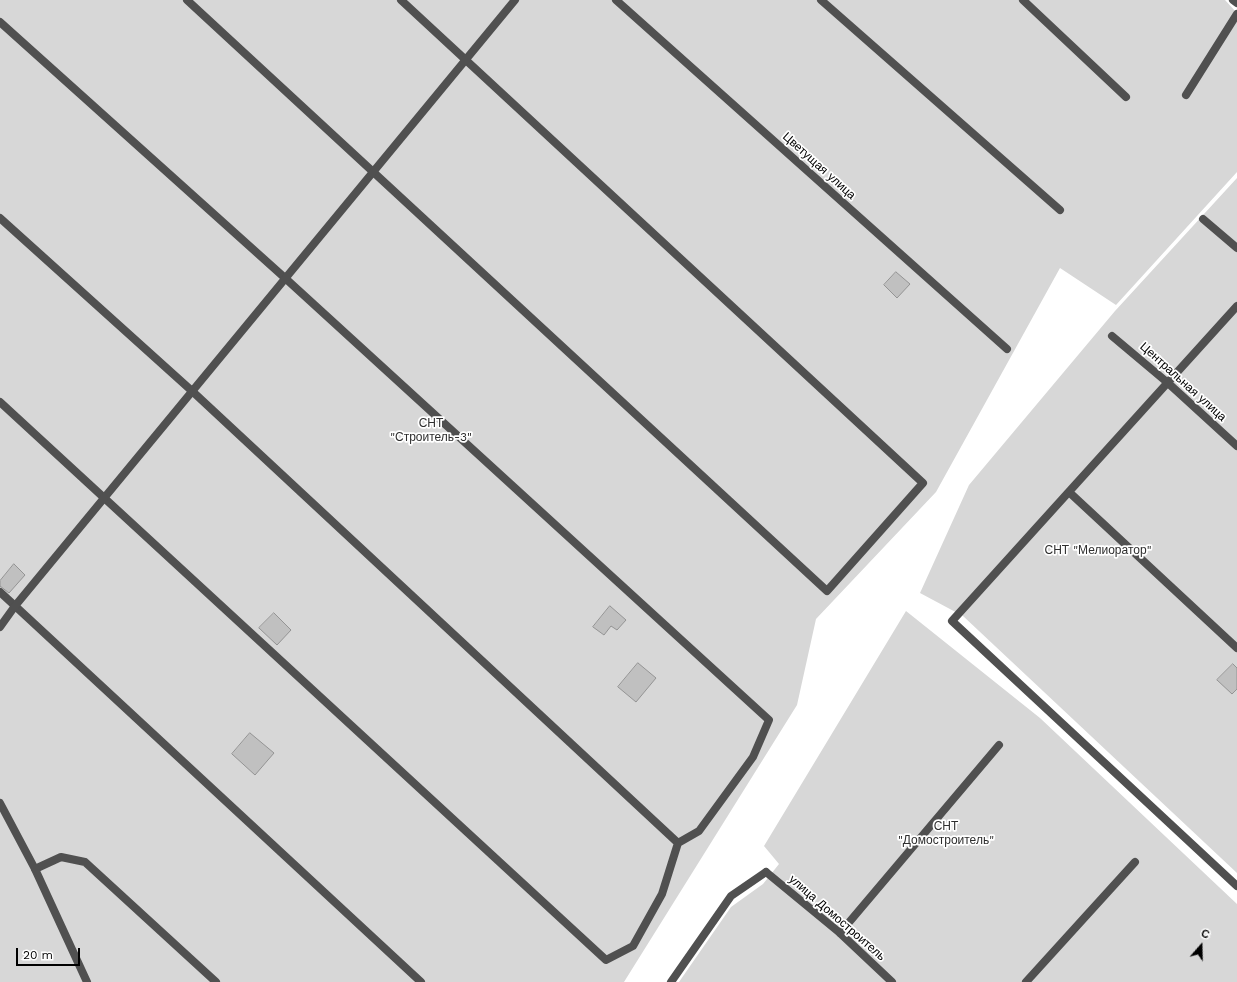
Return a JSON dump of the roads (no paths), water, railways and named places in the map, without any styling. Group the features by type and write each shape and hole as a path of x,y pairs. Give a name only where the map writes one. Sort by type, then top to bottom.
{"street":[{"path":"186,0 827,591 923,483 401,0"},
{"path":"0,627 14,606 515,0"},
{"name":"Цветущая улица","path":"616,0 1007,349"},
{"path":"821,0 1060,210"},
{"path":"1023,0 1126,97"},
{"path":"1234,0 1237,3"},
{"path":"1186,96 1237,14"},
{"path":"0,22 285,278 769,720 753,757 699,831 678,843 662,894 633,946 606,960 0,402"},
{"path":"0,218 192,391 678,843"},
{"path":"1203,219 1237,248"},
{"path":"1237,306 952,621 1237,886"},
{"name":"Центральная улица","path":"1112,336 1168,383 1237,446"},
{"path":"1069,492 1237,648"},
{"path":"0,592 421,982"},
{"path":"840,933 998,745"},
{"path":"0,803 35,869 87,982"},
{"path":"35,869 61,857 85,862 216,982"},
{"path":"1026,982 1135,862"},
{"name":"улица Домостроитель","path":"671,982 731,896 766,872 840,933 890,981"}],"park label":[{"name":"СНТ \"Строитель-3\"","path":"431,430"},
{"name":"СНТ \"Мелиоратор\"","path":"1098,550"},
{"name":"СНТ \"Домостроитель\"","path":"946,833"}]}
